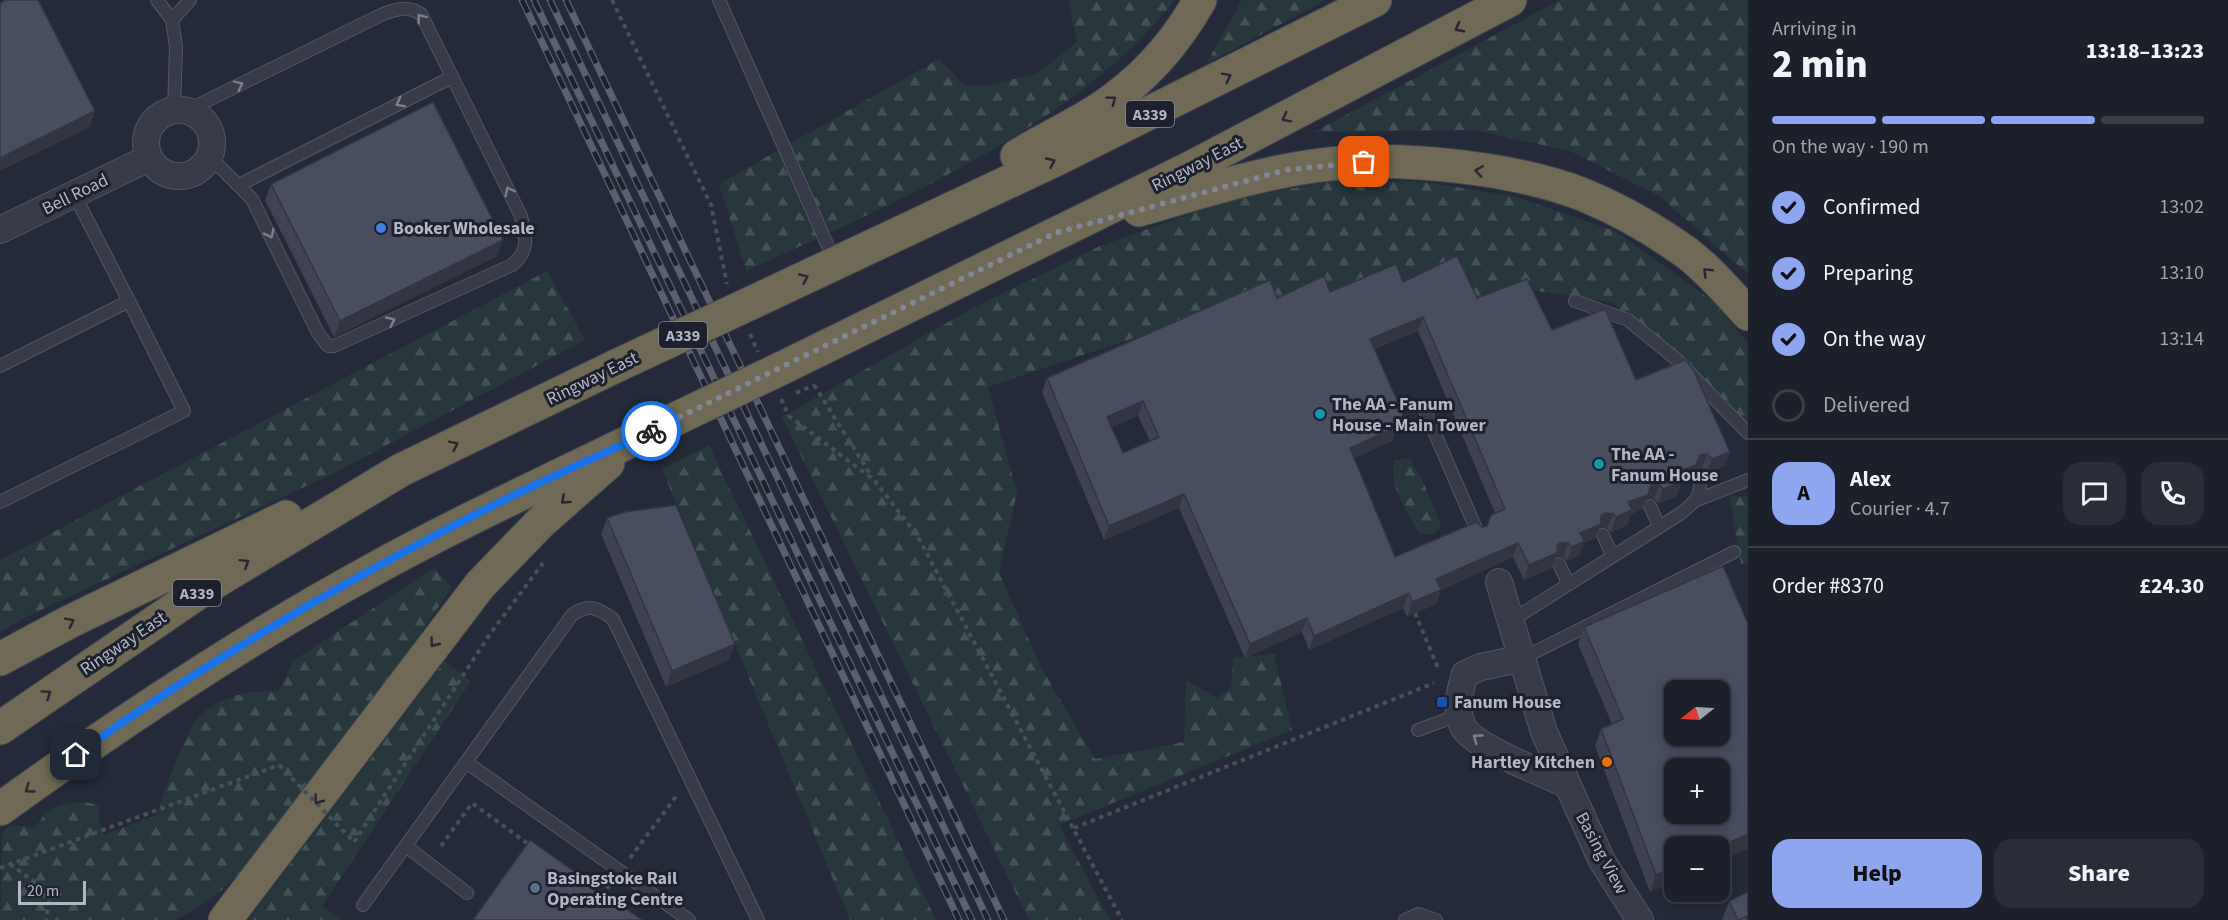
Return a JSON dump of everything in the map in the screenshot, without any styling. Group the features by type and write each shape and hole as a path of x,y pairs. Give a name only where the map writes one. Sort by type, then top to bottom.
{"highway":[{"path":"922,222 1019,154 1086,117 1124,90 1161,56 1200,0"},
{"name":"Ringway East","path":"0,728 205,588 401,470 616,366 739,294 836,262 1174,103 1375,0"},
{"name":"Ringway East","path":"0,809 114,728 299,612 494,505 780,369 1198,164 1510,0"},
{"path":"1055,233 1286,170 1364,162 1457,167 1536,181 1583,195 1625,215 1689,255 1748,314"},
{"path":"225,920 480,585 541,522 653,430"},
{"path":"0,659 79,617 276,522 401,470"}],"street":[{"path":"180,110 197,115 207,124 213,140 210,157 203,167 189,175 177,177 165,174 149,158 146,146 148,132 158,118 180,110"},
{"name":"Bell Road","path":"0,230 149,158"},
{"name":"Basing View","path":"1496,574 1512,620 1544,732 1602,861 1640,920"},
{"path":"1523,658 1481,667 1465,674 1458,701 1465,729 1498,754 1566,784"}],"lane":[{"path":"157,0 172,21 180,110 383,14 400,8 413,9 421,14 521,216 526,249 520,259 512,265 334,346 328,346 318,333 252,199 210,157"},
{"path":"172,21 190,0"},
{"path":"719,0 836,262"},
{"path":"239,185 452,77"},
{"path":"0,502 184,411 74,194"},
{"path":"0,366 129,301"},
{"path":"1575,301 1628,320 1676,359 1748,433"},
{"path":"1423,406 1478,533"},
{"path":"1697,500 1702,488 1699,476"},
{"path":"1512,620 1697,500 1748,480"},
{"path":"1650,506 1659,526"},
{"path":"1604,535 1612,555"},
{"path":"1523,658 1734,552"},
{"path":"1559,564 1568,583"},
{"path":"363,905 572,615 582,608 596,607 613,620 758,920"},
{"path":"1418,730 1461,714"},
{"path":"466,762 689,920"},
{"path":"406,846 467,893"},
{"path":"1405,920 1419,914 1436,920"}],"path":[{"path":"612,0 711,205 739,294"},
{"path":"814,385 874,480 917,536 1122,920"},
{"path":"789,416 874,480"},
{"path":"0,868 279,765 354,842 490,634 545,560"},
{"path":"1415,614 1438,668"},
{"path":"1074,828 1434,683"},
{"path":"601,897 689,779"},
{"path":"441,846 472,803 537,850"},
{"path":"9,863 36,883 49,902 46,920"},
{"path":"592,890 609,903"}],"green space":[{"path":"1071,0 1175,0 1134,45 1086,87 1034,124 919,190 746,271 719,184 939,59 964,85 986,86 1038,73 1077,42 1069,5"},
{"path":"1242,0 1326,0 1206,64"},
{"path":"1560,0 1748,0 1748,274 1659,196 1570,151 1473,130 1314,132"},
{"path":"1337,180 1422,182 1513,196 1615,231 1713,301 1748,343 1748,434 1699,382 1613,303 1537,291 1472,313 1398,297 1272,312 1265,294 988,387 1017,492 999,573 1042,669 1095,759 1184,742 1186,680 1217,698 1231,687 1233,658 1274,654 1292,730 1059,825 1110,920 1029,920 782,417 969,310 1100,246 1229,200"},
{"path":"547,271 585,340 334,473 24,618 0,632 0,560"},
{"path":"709,445 936,920 850,920 662,469"},
{"path":"1410,458 1424,484 1441,526 1434,534 1420,534 1397,490 1393,471 1394,461"},
{"path":"1729,495 1748,497 1748,562 1741,564"},
{"path":"434,568 452,587 322,773 260,851 230,883 213,897 195,910 175,920 0,920 2,832 11,825 33,827 49,810 75,802 95,804 99,807 99,822 104,835 156,815 189,732 201,714 219,702 238,695 279,691 293,661"},
{"path":"445,661 471,681 322,906 343,920 248,920"}],"building":[{"path":"5,0 38,0 95,111 0,158 0,3"},
{"name":"Booker Wholesale","path":"433,102 503,240 340,321 271,184"},
{"name":"The AA - Fanum House","path":"1457,256 1477,298 1527,279 1552,330 1605,309 1636,380 1685,360 1692,367 1730,452 1712,459 1707,454 1700,455 1696,465 1678,472 1681,482 1663,489 1660,485 1651,484 1648,495 1628,502 1632,510 1616,517 1605,513 1601,516 1601,524 1580,533 1585,541 1572,547 1568,543 1561,542 1557,545 1557,553 1529,565 1518,543 1436,579 1441,590 1412,602 1409,593 1314,636 1307,618 1250,644 1184,494 1109,526 1047,378 1270,280 1277,298 1324,276 1330,292 1396,264 1403,282","holes":["1423,317 1505,509 1491,515 1487,526 1482,527 1476,522 1395,557 1350,448 1397,427 1403,414 1370,339","1143,401 1159,437 1123,453 1107,417"]},
{"path":"676,505 735,644 672,671 607,518 624,512"},
{"path":"1723,566 1748,624 1748,834 1730,842 1730,836 1664,836 1664,871 1656,875 1601,729 1623,719 1584,627"},
{"name":"Basingstoke Rail Operating Centre","path":"530,840 642,920 473,920"},
{"path":"1748,892 1748,916 1738,920 1730,901"}],"railway":[{"path":"522,0 959,920"},
{"path":"534,0 972,920"},
{"path":"550,0 988,920"},
{"path":"566,0 1004,920"}],"way so far":[{"path":"651,431 1055,233 1286,170 1364,162"}],"place":[{"name":"Booker Wholesale","path":"381,228"},
{"name":"The AA - Fanum House - Main Tower","path":"1320,414"},
{"name":"The AA - Fanum House","path":"1599,464"},
{"name":"Fanum House","path":"1442,702"},
{"name":"Hartley Kitchen","path":"1607,762"},
{"name":"Basingstoke Rail Operating Centre","path":"535,888"}],"route":[{"path":"76,755 233,651 367,573 494,505 651,431"}]}
